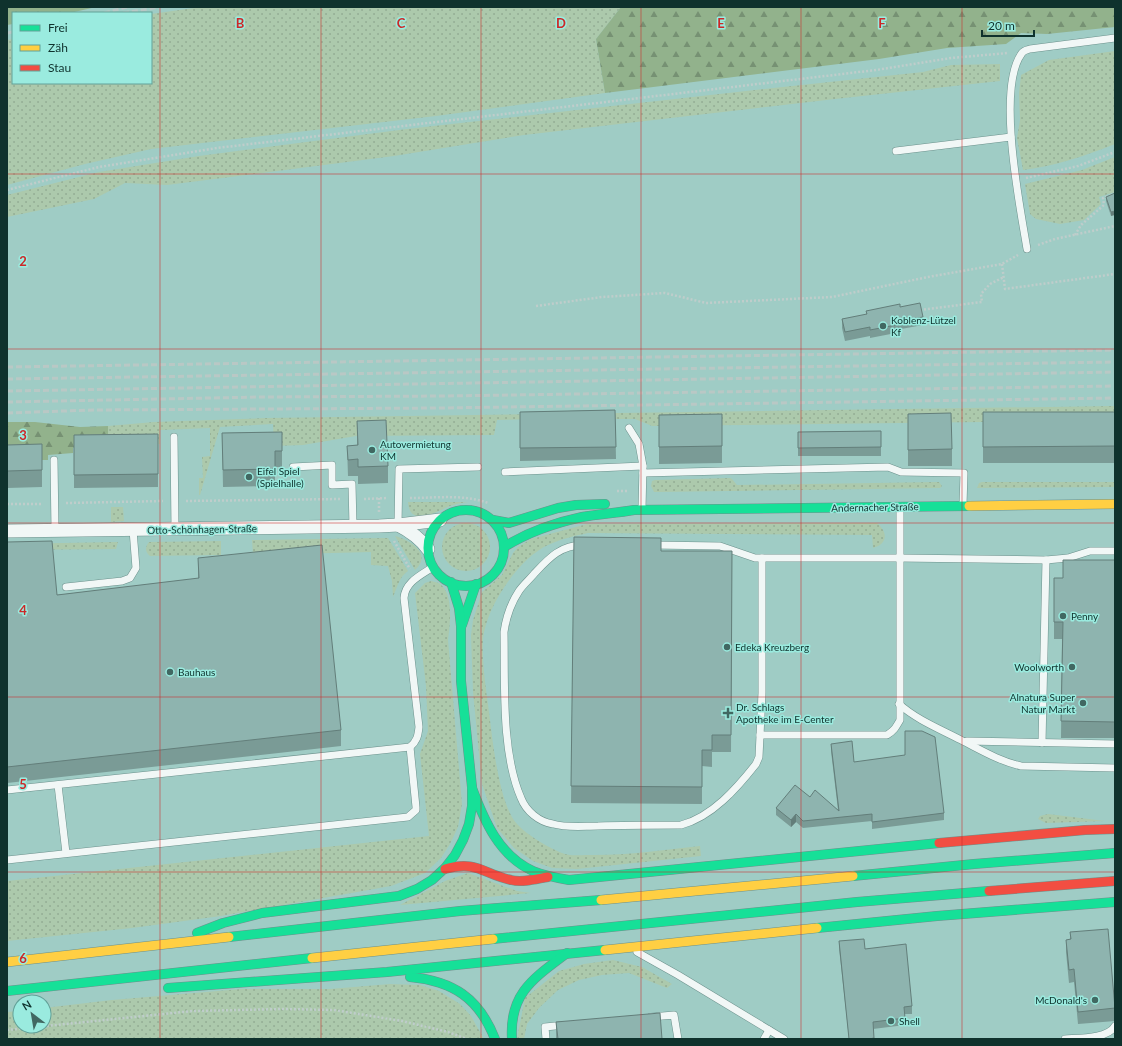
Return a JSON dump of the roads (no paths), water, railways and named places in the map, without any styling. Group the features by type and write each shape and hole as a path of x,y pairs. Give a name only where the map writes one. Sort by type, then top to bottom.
{"main road":[{"name":"Andernacher Straße","path":"504,547 520,538 583,517 638,510 1115,504"},
{"name":"Andernacher Straße","path":"440,520 452,512 466,509 480,512 493,520 509,523 558,508 576,505 614,505 638,510"},
{"path":"440,520 430,536 428,549 430,561 441,576 451,582 468,586 484,581 496,570 503,556 504,547 501,533 493,520"},
{"path":"168,944 223,923 262,914 399,896 427,884 445,869 458,850 466,834 470,816 472,788 461,674 461,628 459,609 451,582"},
{"path":"461,628 476,584"},
{"path":"472,788 486,824 499,844 521,864 548,877 564,880 580,880 840,852 1084,830 1115,829"},
{"path":"7,962 460,911 660,895 974,864 1115,853"},
{"path":"445,869 458,865 470,865 502,877 520,881 529,881 548,877"},
{"path":"7,991 196,970 849,903 975,891 1115,881"},
{"path":"163,988 387,972 945,915 1115,902"},
{"path":"512,1039 511,1027 513,1012 517,1000 538,976 567,954"},
{"path":"387,972 434,980 447,984 459,991 483,1016 495,1039"},
{"path":"79,984 110,990"}],"street":[{"name":"Otto-Schönhagen-Straße","path":"7,531 398,525 440,520"},
{"name":"Otto-Schönhagen-Straße","path":"398,525 414,533 428,549"}],"lane":[{"path":"1027,249 1011,137 1011,94 1016,64 1023,51 1039,47 1115,38"},
{"path":"896,151 1011,137"},
{"path":"629,428 638,444 643,470 642,491 638,510"},
{"path":"174,437 175,529"},
{"path":"54,460 55,530"},
{"path":"293,467 332,465 332,485 352,484 353,526"},
{"path":"398,525 399,468 478,466"},
{"path":"505,472 888,467 901,472 964,473 962,506"},
{"path":"760,736 887,735 893,732 897,726 900,720 900,506"},
{"path":"66,586 122,582 130,578 136,568 133,530"},
{"path":"591,545 576,545 564,548 548,558 519,591 506,619 504,632 506,726 514,777 521,799 526,808 544,822 564,826 681,825 688,823 720,803 756,764 759,757 762,693 762,558"},
{"path":"647,545 720,546 755,558 1046,560 1068,558 1090,551 1115,551"},
{"path":"1042,743 1046,560"},
{"path":"7,790 410,747 415,743 420,727 404,592 407,586 433,567"},
{"path":"900,704 914,716 1004,762 1021,766 1115,768"},
{"path":"964,741 1115,744"},
{"path":"7,860 408,817 416,810 410,747"},
{"path":"58,785 66,853"},
{"path":"628,947 678,975 784,1039"},
{"path":"644,1018 674,1015 678,1039"},
{"path":"546,1039 545,1027 576,1024"},
{"path":"1065,1039 1100,1036 1113,1029 1115,1026"},
{"path":"764,1039 769,1030"}],"railway":[{"path":"108,12 127,7"},
{"path":"129,12 160,7"},
{"path":"7,33 12,32"},
{"path":"7,367 1115,350"},
{"path":"7,379 1115,362"},
{"path":"7,391 1115,372"},
{"path":"7,402 262,397 444,396 1115,386"},
{"path":"7,413 93,410 440,408 1115,398"}],"place":[{"name":"Koblenz-Lützel Kf","path":"883,326"},
{"name":"Autovermietung KM","path":"372,450"},
{"name":"Eifel Spiel (Spielhalle)","path":"249,477"},
{"name":"Penny","path":"1063,616"},
{"name":"Edeka Kreuzberg","path":"727,647"},
{"name":"Woolworth","path":"1072,667"},
{"name":"Bauhaus","path":"170,672"},
{"name":"Alnatura Super Natur Markt","path":"1083,703"},
{"name":"Dr. Schlags Apotheke im E-Center","path":"728,713"},
{"name":"McDonald's","path":"1095,1000"},
{"name":"Shell","path":"891,1021"}]}
